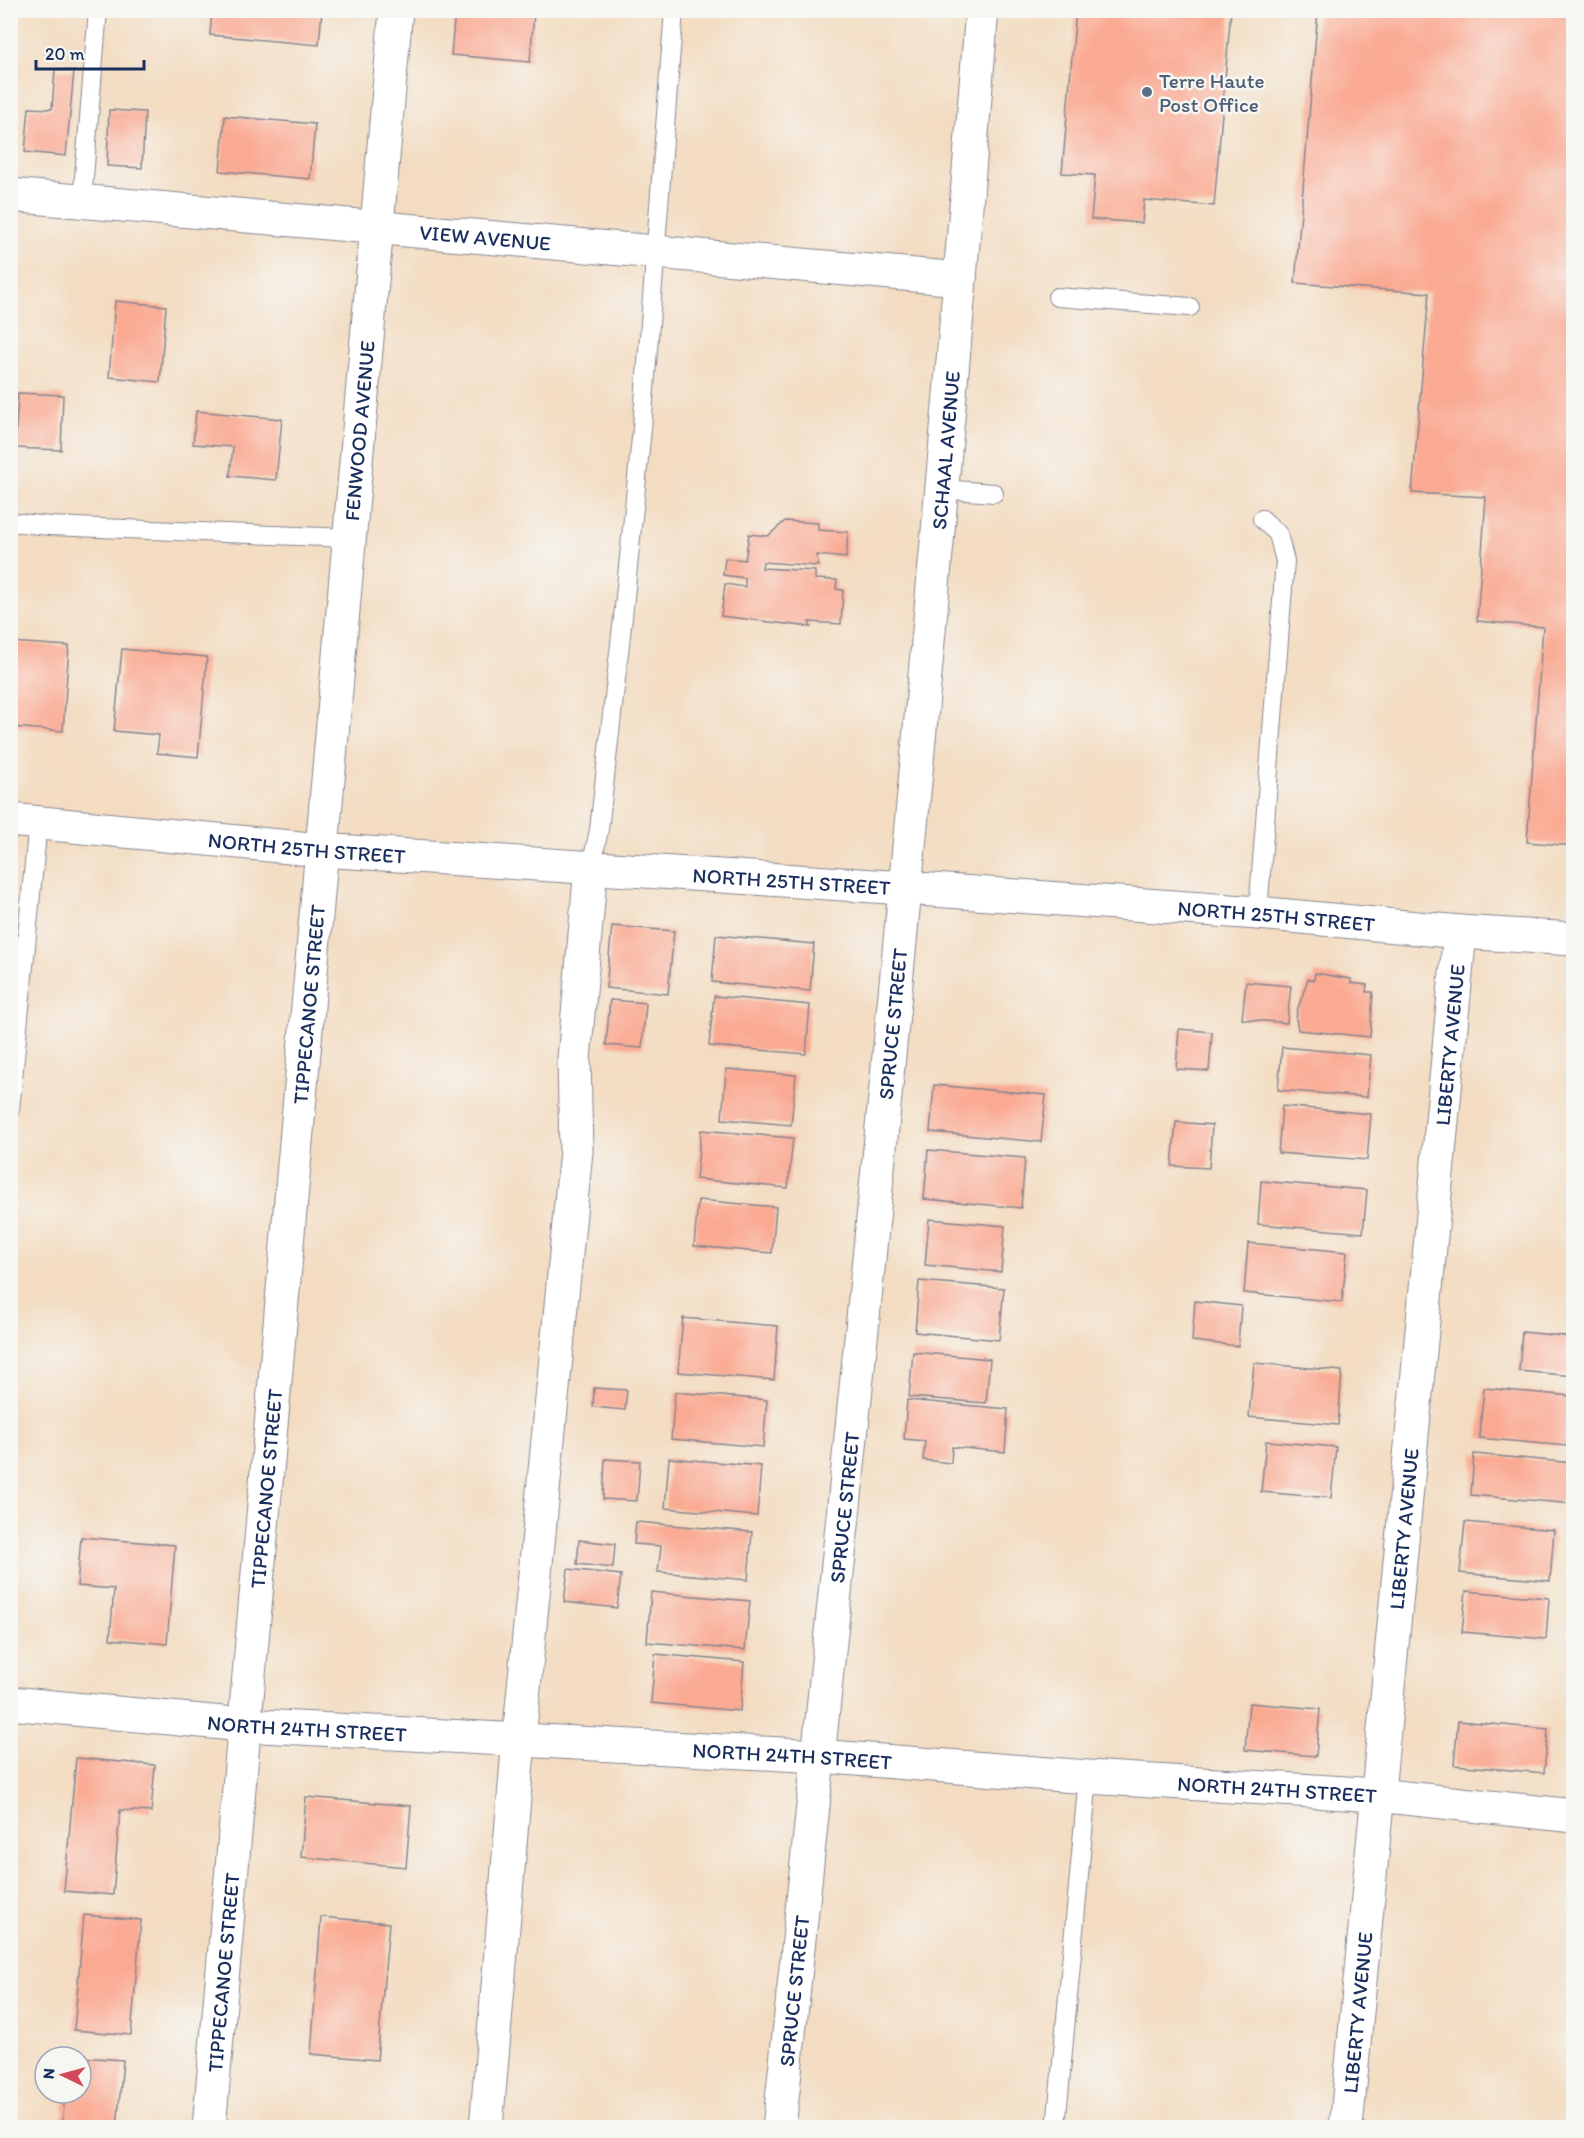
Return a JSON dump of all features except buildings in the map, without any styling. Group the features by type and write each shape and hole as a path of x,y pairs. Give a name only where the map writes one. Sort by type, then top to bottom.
{"street":[{"name":"FENWOOD AVENUE","path":"321,850 396,10"},
{"name":"SCHAAL AVENUE","path":"904,888 960,279 982,10"},
{"name":"VIEW AVENUE","path":"10,195 960,279"},
{"name":"NORTH 25TH STREET","path":"24,821 321,850 1258,913 1460,932 1574,939"},
{"name":"TIPPECANOE STREET","path":"209,2127 321,850"},
{"path":"486,2127 519,1740 576,1151 574,1059 591,867"},
{"name":"SPRUCE STREET","path":"779,2127 904,888"},
{"name":"LIBERTY AVENUE","path":"1346,2127 1460,932"},
{"name":"NORTH 24TH STREET","path":"10,1703 244,1725 818,1756 1088,1777 1377,1795 1574,1816"}],"lane":[{"path":"82,201 98,10"},
{"path":"591,867 598,830 623,617 656,251 674,10"},
{"path":"1057,297 1190,307"},
{"path":"941,489 994,493"},
{"path":"1258,913 1285,561 1278,534 1262,519"},
{"path":"10,522 50,526 349,538"},
{"path":"10,1109 24,821"},
{"path":"1056,2127 1088,1777"}],"place":[{"name":"Terre Haute Post Office","path":"1147,92"}]}
